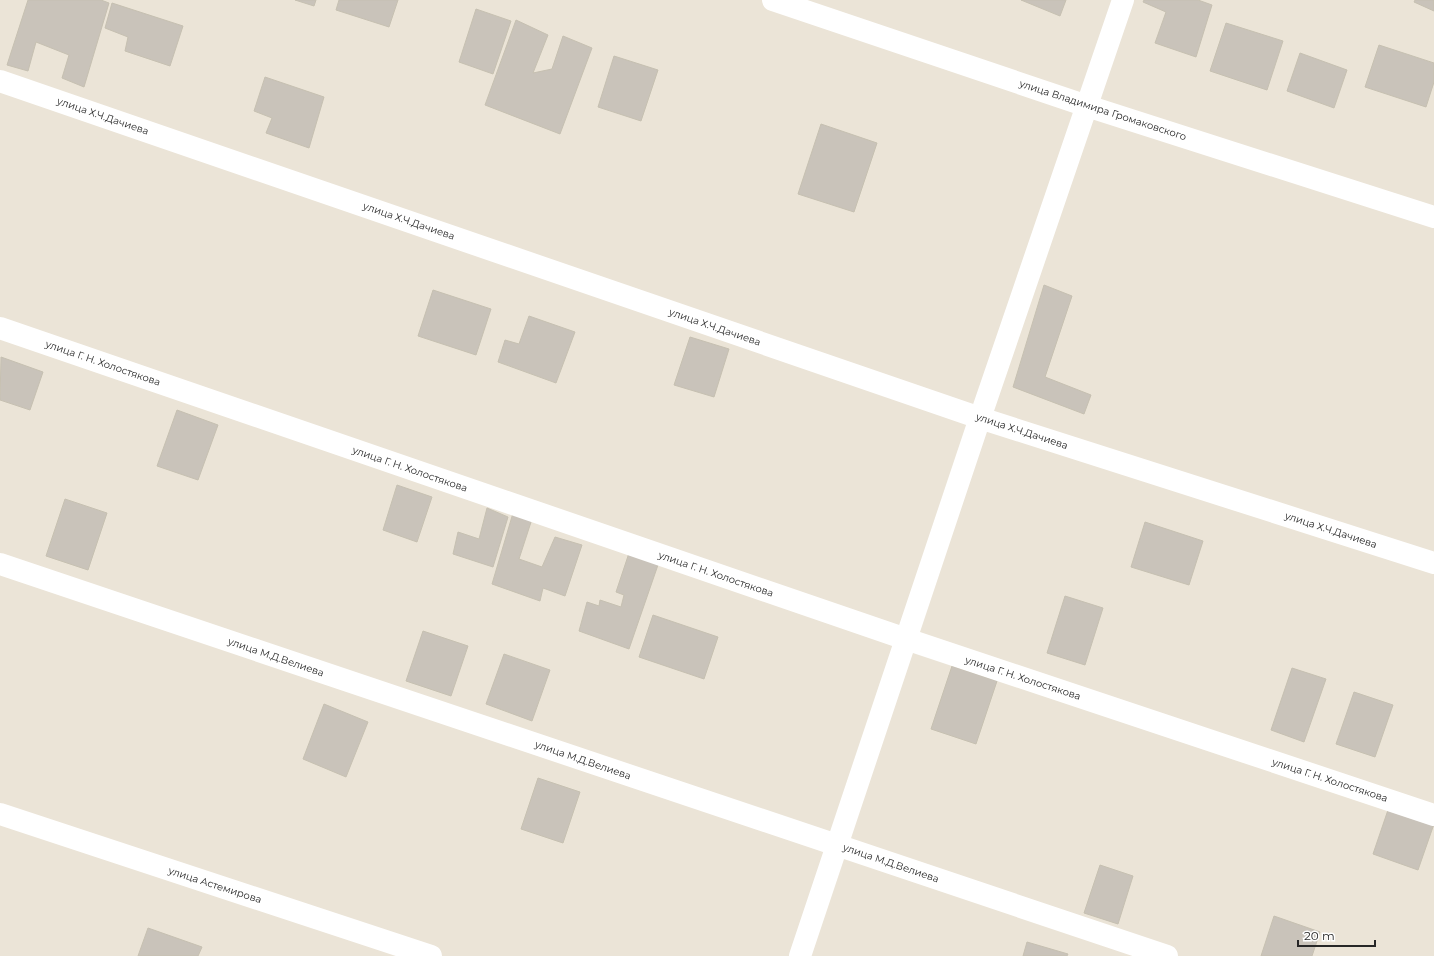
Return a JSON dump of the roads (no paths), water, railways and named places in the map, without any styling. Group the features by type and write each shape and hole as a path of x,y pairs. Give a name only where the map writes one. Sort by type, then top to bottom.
{"street":[{"name":"улица Владимира Громаковского","path":"773,0 1087,106 1434,217"},
{"path":"800,956 980,418 1123,0"},
{"name":"улица Х.Ч.Дачиева","path":"0,81 980,418 1434,563"},
{"name":"улица Г. Н. Холостякова","path":"0,328 906,639 1434,815"},
{"name":"улица М.Д.Велиева","path":"0,564 1167,956"},
{"name":"улица Астемирова","path":"0,814 431,956"}]}
